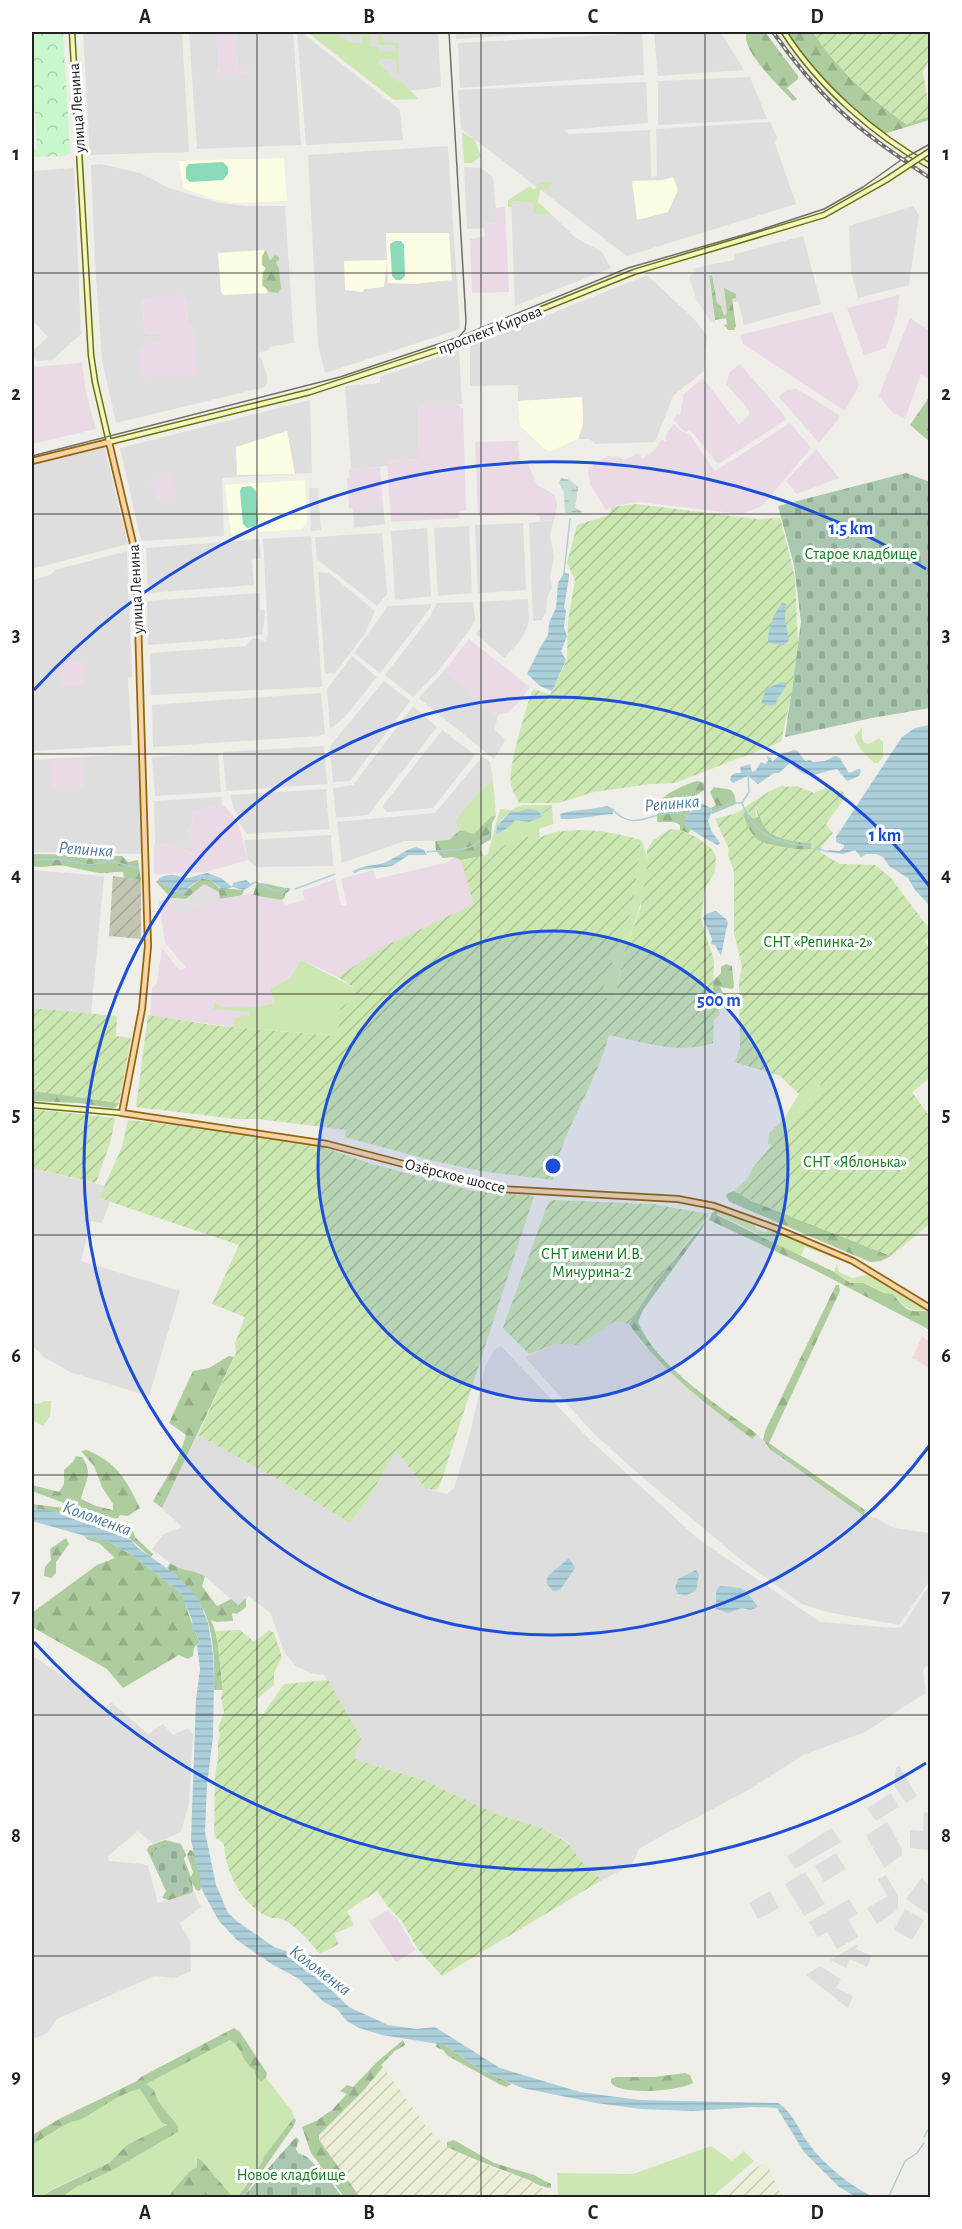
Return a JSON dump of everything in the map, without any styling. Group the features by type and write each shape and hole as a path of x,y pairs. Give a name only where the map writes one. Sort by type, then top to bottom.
{"main road":[{"name":"улица Ленина","path":"72,32 91,355 95,382 136,556 149,923 144,993 122,1113"},
{"path":"784,32 818,76 848,106 930,165"},
{"name":"проспект Кирова","path":"32,461 310,392 447,347 634,272 825,215 886,180 930,151"},
{"name":"Озёрское шоссе","path":"32,1105 122,1113 327,1144 499,1189 678,1199 714,1206 775,1228 853,1261 930,1308"}],"shaded area":[{"path":"83,32 182,32 189,152 90,155"},
{"path":"189,32 217,32 219,66 217,73 238,68 236,32 293,32 301,145 197,149"},
{"path":"217,32 236,32 238,68 249,68 250,74 217,76 219,66"},
{"path":"297,32 301,32 400,110 403,140 306,145"},
{"path":"331,32 438,32 441,87 406,91"},
{"path":"455,32 563,32 456,39"},
{"path":"654,32 720,32 744,70 658,76"},
{"path":"642,33 644,75 460,88 458,43"},
{"path":"750,77 767,119 658,125 658,81"},
{"path":"646,82 648,123 564,130 569,134 650,130 651,177 657,176 656,129 770,122 777,137 775,143 796,204 627,256 461,129 458,90"},
{"path":"448,146 460,329 325,373 318,344 308,155"},
{"path":"284,158 287,201 232,203 183,188 179,161"},
{"path":"101,164 140,173 169,188 219,203 285,206 294,343 272,346 258,353 267,376 265,387 116,423 102,360 91,165","holes":["186,298 188,323 192,323 162,345 161,333 145,334 142,299"]},
{"path":"464,167 481,168 493,177 497,224 484,222 485,228 467,229"},
{"path":"74,168 81,334 52,360 36,361 32,351 48,337 32,320 32,171"},
{"path":"673,177 678,190 668,212 637,220 632,181 663,180"},
{"path":"511,201 534,203 534,214 552,215 576,238 602,252 611,268 515,306"},
{"path":"913,206 919,215 909,285 858,298 851,271 849,226"},
{"path":"505,207 509,292 472,293 470,239 485,236 484,222 497,224 495,208"},
{"path":"386,233 449,233 452,280 414,284 388,283 387,261 384,287 364,289 363,292 345,290 344,261 387,260"},
{"path":"803,236 821,304 744,325 738,301 731,303 732,317 715,320 708,265 734,260 735,254"},
{"path":"264,250 267,293 223,295 218,253"},
{"path":"708,265 715,323 711,321 696,299 689,277 694,273 693,269"},
{"path":"647,275 695,320 707,336 704,371 673,396 655,442 596,444 589,439 578,439 583,424 582,397 518,401 518,385 470,386 470,346"},
{"path":"184,295 188,323 192,323 198,376 152,376 145,379 144,375 138,375 138,349 146,343 161,342 160,333 145,334 142,298"},
{"path":"899,295 897,314 886,348 864,355 847,308"},
{"path":"832,312 859,385 845,411 743,344 740,335"},
{"path":"910,318 930,331 930,381 921,374 905,419 894,414 879,396"},
{"path":"459,350 462,404 418,406 419,459 388,461 388,466 351,469 345,386 380,383 380,377"},
{"path":"82,363 86,393 96,429 32,444 32,367"},
{"path":"740,364 784,415 785,420 718,464 690,430 686,432 681,429 674,420 676,414 680,414 684,394 703,378 739,425 749,415 749,410 726,384 730,372"},
{"path":"797,389 839,415 819,443 779,397 787,390"},
{"path":"582,397 583,424 578,439 552,451 546,450 520,426 518,401"},
{"path":"310,400 312,473 222,478 224,536 141,541 120,448"},
{"path":"449,403 460,405 460,408 463,408 466,510 459,512 458,518 391,522 387,461 419,459 418,406"},
{"path":"790,423 811,448 762,506 741,514 639,502 614,506 606,510 590,484 588,468 608,456 624,460 639,453 642,459 656,449 661,440 666,441 666,434 674,424 681,431 690,435 715,471"},
{"path":"287,431 295,474 237,475 236,447"},
{"path":"518,441 520,464 528,464 537,485 555,495 557,505 554,520 540,521 540,516 536,513 479,516 475,442"},
{"path":"104,447 128,544 32,569 32,465"},
{"path":"816,449 839,478 797,494 786,481"},
{"path":"380,467 383,506 353,511 349,508 347,478 350,478 349,469"},
{"path":"171,473 177,498 156,502 151,481"},
{"path":"305,480 307,522 302,529 231,534 225,485"},
{"path":"309,488 318,488 321,530 311,531"},
{"path":"383,506 385,524 354,528 353,511 355,509"},
{"path":"554,520 550,535 554,557 550,577 552,587 542,620 533,621 529,523"},
{"path":"523,523 526,590 478,593 475,525"},
{"path":"469,526 472,593 438,596 434,528"},
{"path":"427,528 431,596 395,600 391,531"},
{"path":"382,533 387,594 377,606 317,559 315,537"},
{"path":"311,536 322,687 151,695 150,653 246,646 253,638 265,641 268,634 263,539"},
{"path":"259,539 261,558 252,560 254,585 148,593 146,548"},
{"path":"127,551 132,677 128,678 132,745 32,751 32,580 50,575 55,570"},
{"path":"318,572 329,573 375,611 364,635 335,673 325,674"},
{"path":"260,593 260,610 265,610 263,634 243,638 148,645 147,601"},
{"path":"528,599 527,628 519,642 504,658 476,634 481,627 479,602"},
{"path":"473,602 475,620 471,628 439,670 413,697 385,675 430,617 437,603"},
{"path":"431,604 380,673 354,653 388,606"},
{"path":"469,639 530,687 521,700 507,713 499,714 497,717 467,692 469,688 444,671"},
{"path":"352,656 377,677 344,718 330,729 327,689"},
{"path":"84,662 84,685 61,687 59,669 61,663"},
{"path":"444,671 469,688 467,692 497,717 495,730 505,740 494,759 419,698"},
{"path":"384,681 410,701 350,781 333,782 330,746"},
{"path":"321,693 325,734 153,747 152,705"},
{"path":"413,706 437,727 368,815 336,818 333,788 353,785"},
{"path":"442,730 475,755 433,808 387,812 382,807"},
{"path":"324,746 327,784 226,791 223,752"},
{"path":"218,753 221,792 155,796 152,757"},
{"path":"136,754 141,775 144,854 32,852 32,760"},
{"path":"483,756 490,762 493,780 478,793 456,821 460,830 449,841 404,841 342,863 337,822 435,813"},
{"path":"82,759 84,787 51,789 49,760"},
{"path":"326,789 329,829 247,834 239,822 241,820 233,807 231,795"},
{"path":"221,797 222,804 193,812 192,824 188,829 195,855 172,845 155,844 154,801"},
{"path":"222,804 239,826 248,860 206,872 154,874 154,844 172,845 194,855 188,828 192,824 193,812"},
{"path":"331,835 333,866 257,867 248,860 244,840"},
{"path":"454,857 461,860 475,904 385,946 338,977 301,960 290,978 270,989 274,1003 237,1009 249,1012 249,1015 236,1021 233,1027 150,1016 152,988 157,984 162,948 180,971 186,967 165,943 159,901 171,898 172,905 189,900 186,899 204,884 219,892 220,899 248,894 282,900 286,905 305,900 302,891 335,879 341,905 347,906 341,879 373,870 376,879 449,862"},
{"path":"32,870 104,876 91,1014 32,1008"},
{"path":"113,876 141,880 141,939 109,936"},
{"path":"205,887 214,892 214,901 190,912 177,912 172,905 171,898 189,900"},
{"path":"32,1168 105,1186 99,1198 110,1202 102,1223 91,1221 81,1261 180,1291 149,1396 70,1372 44,1357 32,1345"},
{"path":"615,1320 629,1324 641,1342 662,1364 752,1439 757,1434 771,1450 864,1516 876,1518 894,1528 930,1533 930,1580 899,1625 827,1612 802,1604 740,1559 641,1476 593,1433 525,1357 557,1344 580,1345"},
{"path":"922,1337 930,1341 930,1368 912,1358"},
{"path":"501,1346 589,1439 697,1538 820,1622 902,1627 930,1584 930,1669 926,1666 923,1671 926,1693 865,1732 803,1755 750,1789 656,1839 639,1849 632,1865 602,1880 580,1860 569,1843 540,1827 499,1815 423,1780 353,1759 361,1737 324,1675 314,1674 295,1666 284,1652 271,1614 249,1596 237,1605 205,1576 174,1566 152,1549 164,1534 182,1527 162,1508 198,1435 350,1523 368,1499 396,1451 426,1489 447,1494 454,1488 469,1438 485,1367 494,1350"},
{"path":"32,1655 106,1707 111,1702 148,1734 163,1724 173,1735 188,1728 193,1734 189,1804 181,1832 153,1844 138,1831 108,1856 109,1861 148,1866 158,1903 193,1890 201,1907 180,1923 190,1942 191,1971 174,1978 154,1976 57,2019 47,2033 36,2038 32,2037"},
{"path":"899,1766 917,1796 906,1803 894,1785 896,1768"},
{"path":"891,1793 899,1807 876,1821 867,1808"},
{"path":"924,1812 930,1813 930,1850 910,1848 910,1830 923,1831"},
{"path":"887,1822 902,1849 902,1855 884,1868 866,1835"},
{"path":"832,1828 841,1842 795,1869 787,1856"},
{"path":"836,1853 846,1869 824,1882 815,1866"},
{"path":"805,1872 825,1904 804,1916 785,1884"},
{"path":"886,1875 898,1896 898,1906 897,1910 877,1924 867,1908 888,1896 878,1879"},
{"path":"922,1877 930,1888 928,1914 906,1899"},
{"path":"770,1891 779,1908 758,1919 749,1903"},
{"path":"849,1899 858,1914 848,1920 858,1937 837,1949 827,1932 818,1937 809,1922"},
{"path":"905,1909 924,1920 912,1940 894,1930"},
{"path":"388,1910 397,1918 416,1950 396,1962 369,1921"},
{"path":"858,1944 856,1949 872,1956 867,1967 850,1959 846,1968 830,1960"},
{"path":"820,1966 841,1979 836,1988 853,1996 848,2008 806,1975"},
{"path":"383,2067 428,2129 447,2147 489,2166 527,2179 550,2193 544,2198 360,2197 319,2140 319,2135 363,2091"},
{"path":"766,2162 782,2197 720,2198 748,2173"}],"green space":[{"path":"32,32 63,32 70,152 66,156 32,157 32,149 37,149 35,113 32,113"},
{"path":"307,32 333,32 351,43 362,43 361,36 353,36 345,32 370,32 371,47 378,47 380,52 396,51 395,45 378,45 377,32 382,32 383,42 398,43 399,75 396,63 392,59 381,59 378,63 391,78 401,82 419,99 394,100"},
{"path":"747,32 765,32 798,76 798,79 787,88 797,99 793,101 755,58 746,40"},
{"path":"787,32 813,32 822,46 855,82 906,124 930,116 929,120 884,134 832,86"},
{"path":"813,32 930,32 930,58 923,72 930,116 906,124 855,82 822,46"},
{"path":"462,132 474,139 481,156 472,163 464,163"},
{"path":"223,162 228,167 228,174 223,180 190,182 186,178 186,167 189,164"},
{"path":"540,183 552,183 547,190 543,187 540,190 538,202 552,215 534,214 534,203 512,201 511,207 508,207 508,200 530,186 534,190"},
{"path":"401,241 404,245 405,276 401,280 396,280 392,276 390,244"},
{"path":"266,250 270,261 275,255 279,257 276,262 281,288 278,293 270,292 262,285 263,272 266,268 262,265 262,256"},
{"path":"712,275 717,303 721,306 724,316 727,313 724,288 736,294 736,298 732,299 736,326 734,330 728,330 724,325 727,324 726,318 715,320 709,276"},
{"path":"930,396 930,442 910,425"},
{"name":"Старое кладбище","path":"906,473 930,482 930,708 785,737 801,622 794,565 778,506"},
{"path":"561,478 570,480 578,487 575,508 582,514 565,513 564,493 559,483"},
{"path":"251,486 256,491 258,523 255,527 247,528 243,524 240,491 242,487"},
{"path":"635,504 756,519 780,518 795,577 798,643 792,692 781,742 675,783 594,792 558,803 519,803 511,785 512,767 532,691 534,689 550,695 567,660 568,621 575,580 567,563 577,525 609,515 612,507"},
{"path":"862,727 862,739 865,743 869,744 879,738 883,742 883,757 878,763 874,763 858,744 855,736"},
{"path":"493,780 496,816 492,816 474,834 460,830 455,821 478,793"},
{"path":"698,781 704,783 704,790 696,797 694,808 685,819 685,824 692,829 688,833 680,830 680,825 677,823 657,822 659,804 664,797"},
{"path":"783,785 784,787 797,786 814,793 826,788 843,792 844,799 826,824 833,833 820,852 840,864 875,865 891,878 930,930 930,938 925,941 930,950 930,1078 912,1092 930,1117 930,1224 891,1256 752,1201 734,1191 748,1178 753,1168 821,1085 813,1079 808,1088 799,1094 780,1076 735,1062 740,1047 739,982 742,967 734,932 734,872 728,855 729,849 715,819 736,813","holes":["755,807 757,807 760,818 770,833 787,840 811,843 811,849 784,848 755,838 743,815 746,809 752,818 757,819"]},
{"path":"714,787 732,792 736,804 712,814 711,808 716,805 710,792"},
{"path":"522,805 552,805 553,824 539,829 540,837 533,842 526,835 488,854 500,809 511,810","holes":["526,809 540,812 541,817 529,822 515,820 506,828 500,821 511,811 518,812"]},
{"path":"756,806 763,823 770,832 787,839 811,843 811,849 784,848 755,838 743,815 746,809 749,815 758,817"},
{"path":"492,816 496,816 492,823 491,839 480,846 483,856 461,860 454,857 443,858 436,851 435,841 449,840 460,830 474,834"},
{"path":"671,829 696,837 711,848 716,856 715,872 705,888 701,919 714,961 713,996 716,998 720,1014 714,1020 713,1043 674,1048 609,1035 596,1072 557,1161 553,1180 480,1171 434,1161 345,1137 346,1130 136,1107 148,1015 219,1026 338,1036 340,1006 356,1001 355,988 338,977 385,946 474,904 461,860 483,856 526,835 533,842 556,832 586,830 641,840 633,906 601,994 614,1003 625,951 641,906 647,850 653,840"},
{"path":"641,840 646,852 646,881 623,959 614,1004 600,994 633,906"},
{"path":"32,854 122,856 128,862 138,860 141,880 124,878 123,872 102,873 61,866 32,866"},
{"path":"202,878 212,881 219,888 244,890 242,895 220,899 219,892 204,884 186,899 171,898 156,882 158,880 175,892 188,889"},
{"path":"257,883 290,888 290,890 282,900 253,895"},
{"path":"301,960 355,988 356,1001 347,1005 339,1036 233,1027 235,1018 249,1015 249,1012 214,1009 214,1000 217,1005 238,1008 274,1003 270,989 290,978"},
{"path":"726,964 732,966 734,987 732,989 720,987 723,993 716,996 700,981 713,981 721,973 721,967"},
{"path":"32,1008 117,1016 116,1036 131,1038 119,1103 32,1091"},
{"path":"846,1039 822,1084 772,1145 768,1144 769,1133 783,1120 799,1094 808,1088 813,1078"},
{"path":"32,1091 119,1103 115,1108 111,1108 79,1103 32,1101"},
{"path":"32,1109 115,1118 111,1140 96,1183 32,1168"},
{"path":"128,1120 222,1130 319,1146 372,1164 474,1191 534,1196 439,1488 426,1489 396,1451 368,1499 350,1523 198,1435 236,1353 235,1343 245,1317 212,1304 239,1245 99,1198 122,1147"},
{"path":"734,1191 752,1201 891,1256 881,1261 870,1262 729,1201 726,1196"},
{"name":"СНТ имени И.В. Мичурина-2","path":"552,1200 652,1204 709,1214 655,1283 629,1324 615,1321 580,1345 557,1344 529,1354 503,1328 548,1203"},
{"path":"716,1210 753,1223 756,1229 764,1232 771,1230 831,1254 835,1258 805,1247 800,1257 717,1214"},
{"path":"716,1210 717,1215 834,1272 850,1283 864,1283 884,1293 893,1294 907,1309 930,1312 930,1330 809,1267 709,1220"},
{"path":"705,1222 643,1310 638,1322 658,1354 707,1398 757,1434 752,1439 670,1372 629,1324 655,1283"},
{"path":"837,1264 839,1272 852,1278 871,1274 927,1310 908,1308 893,1294 884,1293 865,1283 850,1283 834,1272"},
{"path":"836,1285 839,1285 840,1291 769,1443 865,1510 864,1516 771,1450 763,1440 765,1431"},
{"path":"229,1356 234,1357 162,1508 153,1501 177,1460 186,1436 169,1423 193,1371 209,1368"},
{"path":"51,1401 50,1416 43,1426 32,1420 32,1403 38,1404"},
{"path":"87,1450 106,1460 120,1473 140,1508 128,1516 120,1515 118,1518 109,1520 32,1491 32,1485 59,1492 64,1484 64,1470 76,1456 82,1457 86,1463 88,1478 81,1499 113,1510 113,1504 102,1487 94,1466 81,1451"},
{"path":"32,1504 64,1508 107,1524 133,1530 135,1537 153,1554 151,1557 130,1539 110,1529 54,1512 32,1508"},
{"path":"84,1536 109,1541 119,1549 130,1553 183,1595 199,1642 194,1648 193,1656 188,1659 179,1655 123,1688 107,1669 32,1627 33,1612 97,1565 115,1558 99,1543 88,1540"},
{"path":"66,1538 69,1544 56,1562 56,1573 51,1578 44,1576 45,1567 51,1560 50,1549"},
{"path":"170,1563 178,1568 205,1576 202,1586 217,1606 231,1599 238,1605 246,1598 246,1607 237,1614 232,1613 233,1621 211,1620 218,1645 223,1690 214,1690 212,1639 204,1611 188,1588 167,1568"},
{"path":"240,1630 254,1642 269,1630 274,1633 282,1657 274,1673 274,1685 258,1698 257,1712 263,1714 284,1684 328,1680 361,1738 354,1759 423,1780 499,1815 540,1827 569,1844 580,1860 602,1880 442,1976 417,1948 401,1920 377,1891 347,1911 354,1925 334,1934 339,1944 320,1954 288,1922 259,1912 243,1896 237,1886 228,1865 224,1844 214,1834 215,1775 220,1735 218,1728 224,1712 216,1631"},
{"path":"165,1840 181,1844 191,1877 193,1872 187,1855 190,1850 194,1851 202,1887 199,1891 192,1882 193,1891 191,1893 169,1900 162,1898 166,1891 147,1850 149,1846"},
{"path":"171,1842 178,1844 192,1889 182,1895 166,1891 151,1852"},
{"path":"234,2028 240,2032 267,2073 266,2078 261,2082 238,2047 230,2040 146,2084 154,2090 158,2101 178,2126 178,2132 62,2197 41,2197 109,2163 127,2145 167,2125 162,2123 140,2089 118,2098 82,2119 59,2128 32,2145 32,2135"},
{"path":"230,2040 238,2047 246,2063 254,2068 261,2082 266,2078 292,2111 294,2118 264,2156 241,2195 233,2197 201,2160 197,2159 197,2167 190,2171 167,2197 62,2198 78,2186 111,2171 178,2132 178,2126 158,2101 154,2090 145,2084"},
{"path":"403,2040 405,2045 381,2065 383,2067 363,2091 319,2135 319,2140 360,2197 344,2197 311,2153 302,2127 332,2110 347,2094 340,2091 347,2085 353,2087 378,2061"},
{"path":"437,2043 445,2045 481,2070 512,2084 506,2087 499,2084 448,2056 436,2047"},
{"path":"685,2073 690,2075 693,2083 663,2090 626,2090 611,2083 611,2079 616,2077 654,2077"},
{"path":"141,2089 166,2127 127,2145 109,2163 52,2189 41,2197 32,2197 32,2145 59,2128"},
{"path":"294,2118 296,2120 293,2127 256,2180 244,2195 238,2197 263,2161 264,2156"},
{"name":"Новое кладбище","path":"296,2137 299,2140 296,2149 298,2153 307,2157 315,2165 318,2164 342,2197 243,2197"},
{"path":"454,2140 494,2163 534,2175 551,2184 551,2188 540,2186 447,2147 447,2142"},
{"path":"711,2146 732,2161 744,2151 754,2161 712,2197 558,2197 557,2173 633,2174"},
{"path":"197,2158 233,2197 167,2197 190,2171 197,2167"}],"water":[{"path":"564,573 569,574 564,607 566,611 564,627 567,636 561,651 566,660 552,691 540,686 527,674 548,635 549,623 556,608 558,583"},
{"path":"782,603 786,604 785,619 789,640 784,645 768,643 772,622"},
{"path":"782,682 786,687 776,704 771,706 761,703 766,689"},
{"path":"930,725 930,906 915,890 908,878 889,866 883,857 866,854 861,857 855,850 843,854 828,852 828,850 840,851 844,847 836,842 836,837 902,737 915,728"},
{"path":"798,751 805,761 825,761 835,756 839,757 849,773 859,769 861,771 859,776 847,781 837,769 807,775 790,763 779,773 774,773 758,784 748,776 733,783 730,780 735,773 741,773 740,767 750,764 752,772 761,762 765,764 768,761 767,756 772,762 781,754"},
{"path":"701,803 711,808 708,821 720,843 718,845 685,824 687,815"},
{"path":"607,806 614,809 613,814 561,819 560,814 565,812"},
{"path":"526,809 538,811 542,817 529,822 515,820 512,825 496,835 497,826 511,811 518,812"},
{"path":"416,847 424,850 427,855 409,855 392,866 352,872 362,867 385,863"},
{"path":"207,873 221,878 232,887 233,883 246,880 252,885 244,890 233,887 223,890 212,881 202,878 181,894 158,880 168,875 184,879"},
{"path":"716,911 726,919 728,924 721,956 715,945 711,944 712,939 703,918 706,914"},
{"path":"32,1508 48,1510 96,1524 131,1540 138,1548 178,1576 199,1600 208,1623 214,1681 213,1737 207,1785 205,1832 216,1885 228,1913 238,1922 274,1947 286,1951 308,1968 349,2007 388,2025 417,2029 435,2027 500,2068 580,2092 616,2097 641,2100 778,2103 788,2111 809,2144 830,2167 848,2182 874,2197 856,2197 839,2187 804,2152 777,2108 754,2107 693,2111 641,2109 596,2103 522,2088 481,2070 445,2045 382,2035 359,2028 347,2021 337,2009 324,2002 299,1979 270,1963 237,1940 219,1921 202,1890 191,1840 196,1699 200,1669 197,1645 199,1642 192,1629 192,1620 183,1595 130,1553 119,1549 109,1541 32,1521"},
{"path":"569,1558 575,1568 560,1590 553,1591 546,1583 548,1576"},
{"path":"696,1570 699,1574 696,1591 686,1595 678,1594 675,1588 678,1579"},
{"path":"720,1586 741,1588 758,1607 751,1610 742,1608 728,1613 716,1609 716,1591"}],"waterway":[{"path":"564,573 570,519"},
{"name":"Репинка","path":"711,813 731,803 742,803 749,792 748,776 750,776"},
{"path":"742,803 753,824 769,837 788,843 811,846"},
{"name":"Репинка","path":"540,815 551,807"},
{"name":"Репинка","path":"614,811 628,820 663,814 686,815"},
{"name":"Репинка","path":"427,852 466,848 490,834"},
{"path":"816,848 828,852"},
{"name":"Репинка","path":"32,860 59,859 90,865 110,861 138,868"},
{"name":"Репинка","path":"295,889 335,874"},
{"name":"Репинка","path":"251,884 256,882 274,891 290,889"},
{"path":"924,2137 930,2126"},
{"path":"888,2198 905,2161 917,2153 924,2143"}],"tram line":[{"path":"449,32 466,321 465,330 459,337"},
{"path":"32,456 340,377 459,337 628,268 824,209 930,144"}],"railway":[{"path":"773,32 820,91 838,109 871,137 930,178"}],"park label":[{"name":"СНТ «Репинка-2»","path":"818,942"},
{"name":"СНТ «Яблонька»","path":"855,1162"}],"water label":[{"name":"Коломенка","path":"97,1519"},
{"name":"Коломенка","path":"320,1971"}]}
